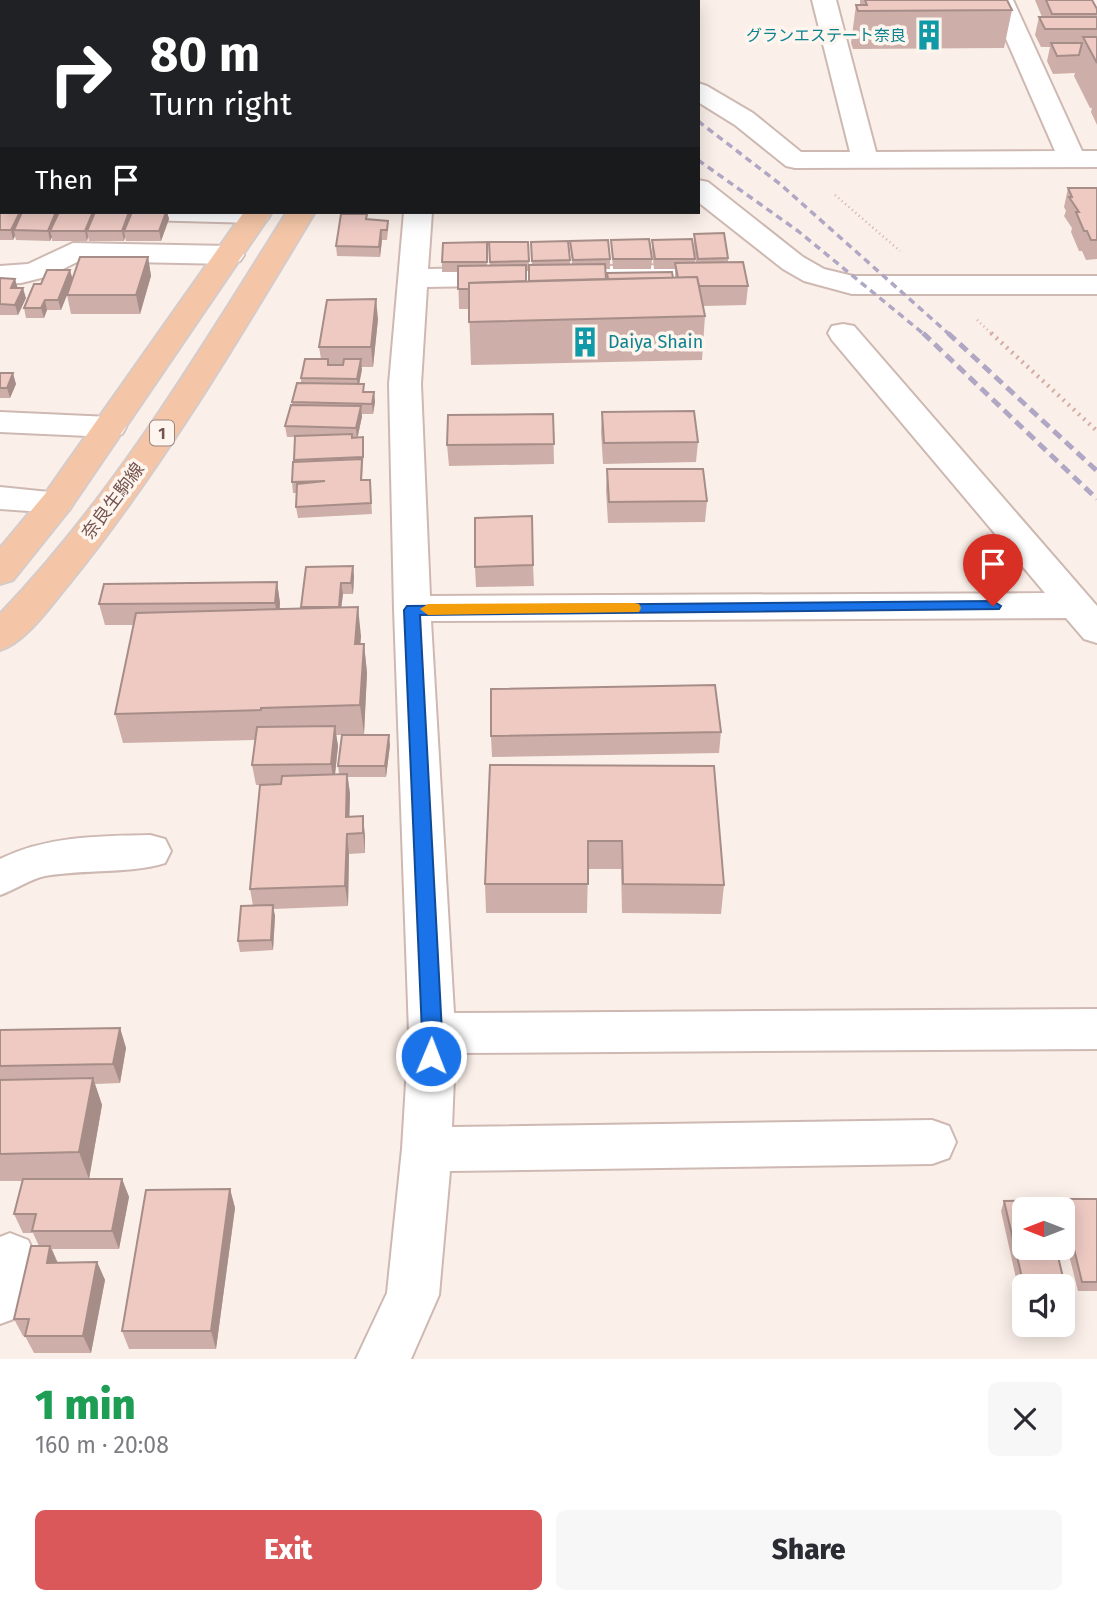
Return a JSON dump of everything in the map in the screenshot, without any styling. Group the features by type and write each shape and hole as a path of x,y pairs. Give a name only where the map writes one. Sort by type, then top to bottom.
{"main road":[{"path":"0,572 57,502 256,214"},
{"name":"奈良生駒線","path":"0,637 25,612 110,508 301,214"}],"street":[{"path":"824,0 864,160"},
{"path":"700,92 744,119 795,160 1084,159 1001,0"},
{"path":"700,190 793,263 830,280 852,285 1097,285"},
{"path":"383,1359 413,1295 426,1149 432,1033 412,610 405,384 418,214"},
{"path":"0,275 23,276 73,252 230,255"},
{"path":"413,278 735,273"},
{"path":"843,332 1087,617"},
{"path":"0,422 110,427"},
{"path":"0,498 57,502"},
{"path":"412,610 1087,617"},
{"path":"0,878 34,862 93,853 150,851"},
{"path":"432,1033 1097,1029"},
{"path":"426,1149 932,1142"}],"path":[{"path":"795,160 906,257"},
{"path":"969,313 1097,431"}],"building":[{"path":"865,0 1007,0 1012,10 858,11 856,5 867,5"},
{"path":"1046,0 1092,0 1097,14 1052,14"},
{"path":"1039,17 1097,17 1097,29 1045,29"},
{"path":"1083,37 1097,37 1097,63"},
{"path":"1051,43 1082,43 1079,55 1057,56"},
{"path":"1068,188 1097,188 1097,240 1091,240 1087,231 1084,231 1076,212 1079,212 1069,197 1072,197"},
{"path":"0,214 19,214 11,230 0,230"},
{"path":"21,214 55,214 48,231 14,230"},
{"path":"58,214 92,214 85,231 50,231"},
{"path":"94,214 128,214 122,231 87,231"},
{"path":"131,214 165,214 159,231 124,231"},
{"path":"341,214 367,214 366,219 388,221 387,230 381,230 379,247 336,246"},
{"path":"724,233 728,258 698,259 694,234"},
{"path":"649,239 652,259 613,259 611,240"},
{"path":"692,239 695,259 655,259 652,240"},
{"path":"608,240 610,259 573,260 570,241"},
{"path":"568,241 570,260 532,261 531,242"},
{"path":"487,242 487,262 442,262 443,243"},
{"path":"489,242 528,242 529,261 490,262"},
{"path":"80,257 148,257 136,295 67,295"},
{"path":"743,262 748,286 699,286 697,277 678,278 675,263"},
{"path":"605,264 606,279 529,281 529,265"},
{"path":"526,265 526,281 469,283 469,289 458,289 458,266"},
{"path":"47,270 70,270 58,300 45,300 41,308 24,308 34,284 41,284"},
{"path":"672,272 673,278 608,279 607,273"},
{"path":"697,277 705,316 469,322 469,283"},
{"path":"0,278 15,279 11,288 23,288 15,305 0,304"},
{"path":"376,299 371,347 319,347 327,300"},
{"path":"305,359 328,359 328,365 343,365 344,359 361,359 357,379 301,378"},
{"path":"0,373 13,373 7,388 0,388"},
{"path":"297,383 364,384 363,392 374,392 372,404 292,402"},
{"path":"291,405 361,406 356,428 285,426"},
{"path":"694,411 698,442 604,443 602,412"},
{"path":"553,414 554,444 447,445 448,415"},
{"path":"352,434 352,438 363,437 363,457 294,460 295,436"},
{"path":"362,459 361,480 370,480 371,503 296,507 297,484 325,481 292,482 293,462"},
{"path":"607,469 703,469 707,501 609,502"},
{"path":"532,516 533,565 475,567 475,518"},
{"path":"353,566 351,583 341,583 339,607 301,607 306,567"},
{"path":"277,582 275,603 99,604 104,584"},
{"path":"358,607 355,644 364,644 360,705 115,714 136,613"},
{"path":"715,685 721,732 491,736 491,689"},
{"path":"335,726 331,764 252,765 257,727"},
{"path":"342,735 389,735 385,766 338,766"},
{"path":"490,765 714,766 724,885 623,884 622,841 588,841 588,884 485,884"},
{"path":"347,774 346,817 363,816 363,833 347,834 345,886 250,889 260,785 281,784 282,776"},
{"path":"273,905 271,940 238,941 241,906"},
{"path":"120,1028 113,1064 0,1066 0,1030"},
{"path":"93,1078 79,1152 0,1154 0,1080"},
{"path":"23,1179 122,1179 112,1231 32,1231 36,1214 14,1214"},
{"path":"230,1189 211,1331 122,1331 146,1190"},
{"path":"1075,1199 1097,1199 1097,1282 1082,1282 1075,1253"},
{"path":"1004,1201 1012,1201 1012,1235"},
{"path":"31,1246 50,1246 47,1263 97,1262 83,1336 25,1336 29,1319 14,1319"},
{"path":"1018,1260 1059,1260 1062,1274 1021,1274"}],"railway":[{"path":"700,123 780,184 950,335"},
{"path":"700,161 798,231 925,335"},
{"path":"923,333 1097,499"},
{"path":"948,333 1097,471"}],"slow traffic":[{"path":"428,609 634,608"}],"place":[{"name":"グランエステート奈良","path":"929,35"},
{"name":"Daiya Shain","path":"585,342"}],"route":[{"path":"431,1056 412,610 993,606"}]}
